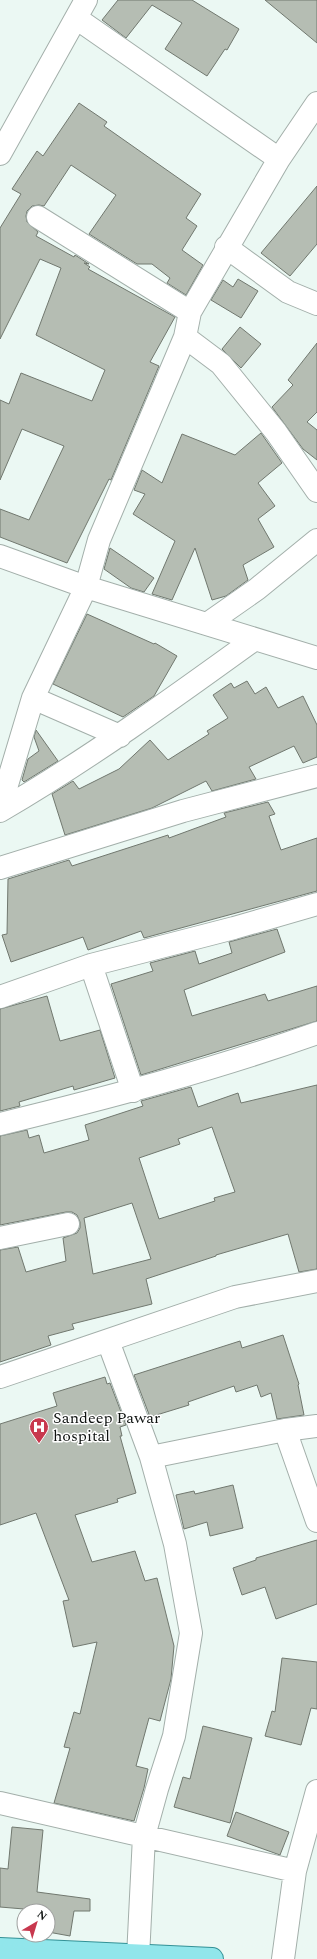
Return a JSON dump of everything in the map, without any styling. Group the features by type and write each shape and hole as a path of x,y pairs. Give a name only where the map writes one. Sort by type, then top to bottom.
{"main road":[{"path":"0,1949 138,1957 212,1959"}],"street":[{"path":"0,154 81,9 279,160"},
{"path":"0,808 33,698 86,587 99,540 185,337 190,312 226,247 279,160 311,126 317,103"},
{"path":"38,217 190,312"},
{"path":"226,247 288,292 317,304"},
{"path":"185,337 221,364 276,432 317,491"},
{"path":"207,624 257,589 317,540"},
{"path":"0,556 86,587 317,658"},
{"path":"0,811 50,782 120,736 255,639"},
{"path":"33,698 120,736"},
{"path":"0,868 183,811 317,776"},
{"path":"0,997 91,965 234,928 317,904"},
{"path":"91,965 133,1091"},
{"path":"0,1124 133,1091 259,1054 317,1034"},
{"path":"0,1238 68,1224"},
{"path":"0,1377 108,1342 235,1297 317,1281"},
{"path":"108,1342 151,1457 175,1544 191,1633 174,1736 156,1789 144,1836 138,1957"},
{"path":"151,1457 285,1430 317,1426"},
{"path":"285,1430 317,1521"},
{"path":"283,1959 295,1871 317,1791"},
{"path":"0,1803 295,1871"}],"building":[{"path":"118,0 192,0 239,29 227,50 225,49 207,76 165,49 182,23 152,5 126,38 102,20"},
{"path":"265,0 317,0 317,43"},
{"path":"79,103 107,122 104,126 201,194 186,218 197,226 182,250 203,265 186,295 167,283 170,278 152,264 137,264 89,234 116,195 71,165 44,206 32,206 27,211 27,222 38,232 36,236 74,257 75,255 89,264 84,263 90,267 88,269 175,317 150,362 159,366 111,480 109,479 67,563 0,537 0,509 29,520 64,446 22,429 0,480 0,400 9,404 21,373 92,401 105,370 36,335 61,268 40,259 0,339 0,228 21,194 12,189 37,151 43,156"},
{"path":"317,186 317,244 290,276 261,253"},
{"path":"238,279 258,291 241,318 211,300 223,280 233,287"},
{"path":"240,327 261,344 241,368 222,349"},
{"path":"317,343 317,412 307,422 317,430 317,460 303,449 272,407 293,385 288,380"},
{"path":"261,433 282,463 258,483 275,506 258,519 274,547 243,565 248,580 226,596 212,600 195,548 172,600 152,594 175,541 133,514 145,494 134,490 142,470 162,483 182,434 235,455"},
{"path":"110,548 154,578 144,592 131,588 104,569"},
{"path":"87,614 154,644 155,643 177,656 154,696 123,717 53,684"},
{"path":"247,681 255,694 266,687 278,708 303,696 317,725 317,757 303,763 294,746 249,767 256,779 212,791 206,781 152,808 65,835 52,794 73,781 79,789 119,769 150,740 168,760 209,734 207,731 228,718 213,695 231,683 234,688"},
{"path":"36,730 58,761 24,782 22,780 28,759 39,751 34,737"},
{"path":"268,802 275,814 269,816 281,850 317,838 317,891 144,938 141,931 88,950 83,937 11,962 2,935 7,934 8,879 69,860 72,866 168,835 169,838 226,817 224,813"},
{"path":"277,929 285,952 184,990 192,1016 265,994 268,1001 317,986 317,1021 141,1075 111,984 153,971 150,963 195,951 199,964 232,953 229,942"},
{"path":"47,996 60,1041 100,1030 115,1078 74,1090 73,1086 19,1102 20,1106 0,1111 0,1009"},
{"path":"317,1085 317,1269 299,1272 288,1234 216,1255 146,1279 152,1304 72,1324 74,1329 48,1336 51,1345 0,1362 0,1250 18,1247 26,1272 66,1261 63,1238 77,1233 80,1228 80,1222 77,1215 72,1212 66,1212 0,1225 0,1136 27,1130 29,1138 39,1135 44,1153 89,1140 85,1125 143,1106 141,1101 191,1087 198,1107 238,1093 241,1103","holes":["212,1127 235,1192 214,1198 215,1201 159,1219 139,1158 180,1144 178,1139","132,1203 151,1259 93,1274 84,1218"]},
{"path":"283,1335 299,1384 304,1415 277,1419 271,1393 261,1397 257,1385 236,1392 234,1386 188,1402 189,1405 150,1417 134,1375 240,1341 242,1348"},
{"path":"105,1377 107,1384 110,1383 126,1425 120,1427 122,1436 120,1436 136,1493 117,1499 118,1502 75,1515 92,1562 135,1551 145,1581 157,1578 174,1646 171,1679 160,1721 149,1718 136,1766 148,1769 134,1821 54,1803 70,1748 64,1747 74,1712 80,1714 97,1642 73,1647 63,1601 69,1600 36,1513 0,1525 0,1424 57,1406 53,1393"},
{"path":"233,1485 243,1528 210,1536 207,1522 184,1529 176,1495 194,1491 195,1494"},
{"path":"317,1540 317,1604 276,1619 265,1587 242,1595 233,1568 256,1560 256,1558"},
{"path":"282,1658 317,1662 317,1709 311,1708 301,1745 265,1736 272,1711 275,1712"},
{"path":"203,1726 252,1738 230,1823 174,1807 183,1777 190,1779"},
{"path":"236,1812 289,1832 280,1855 227,1836"},
{"path":"12,1827 43,1830 37,1892 90,1899 90,1911 74,1911 70,1936 56,1933 56,1903 16,1903 16,1908 0,1907 0,1868 8,1869"}],"place":[{"name":"Sandeep Pawar hospital","path":"39,1444"}]}
